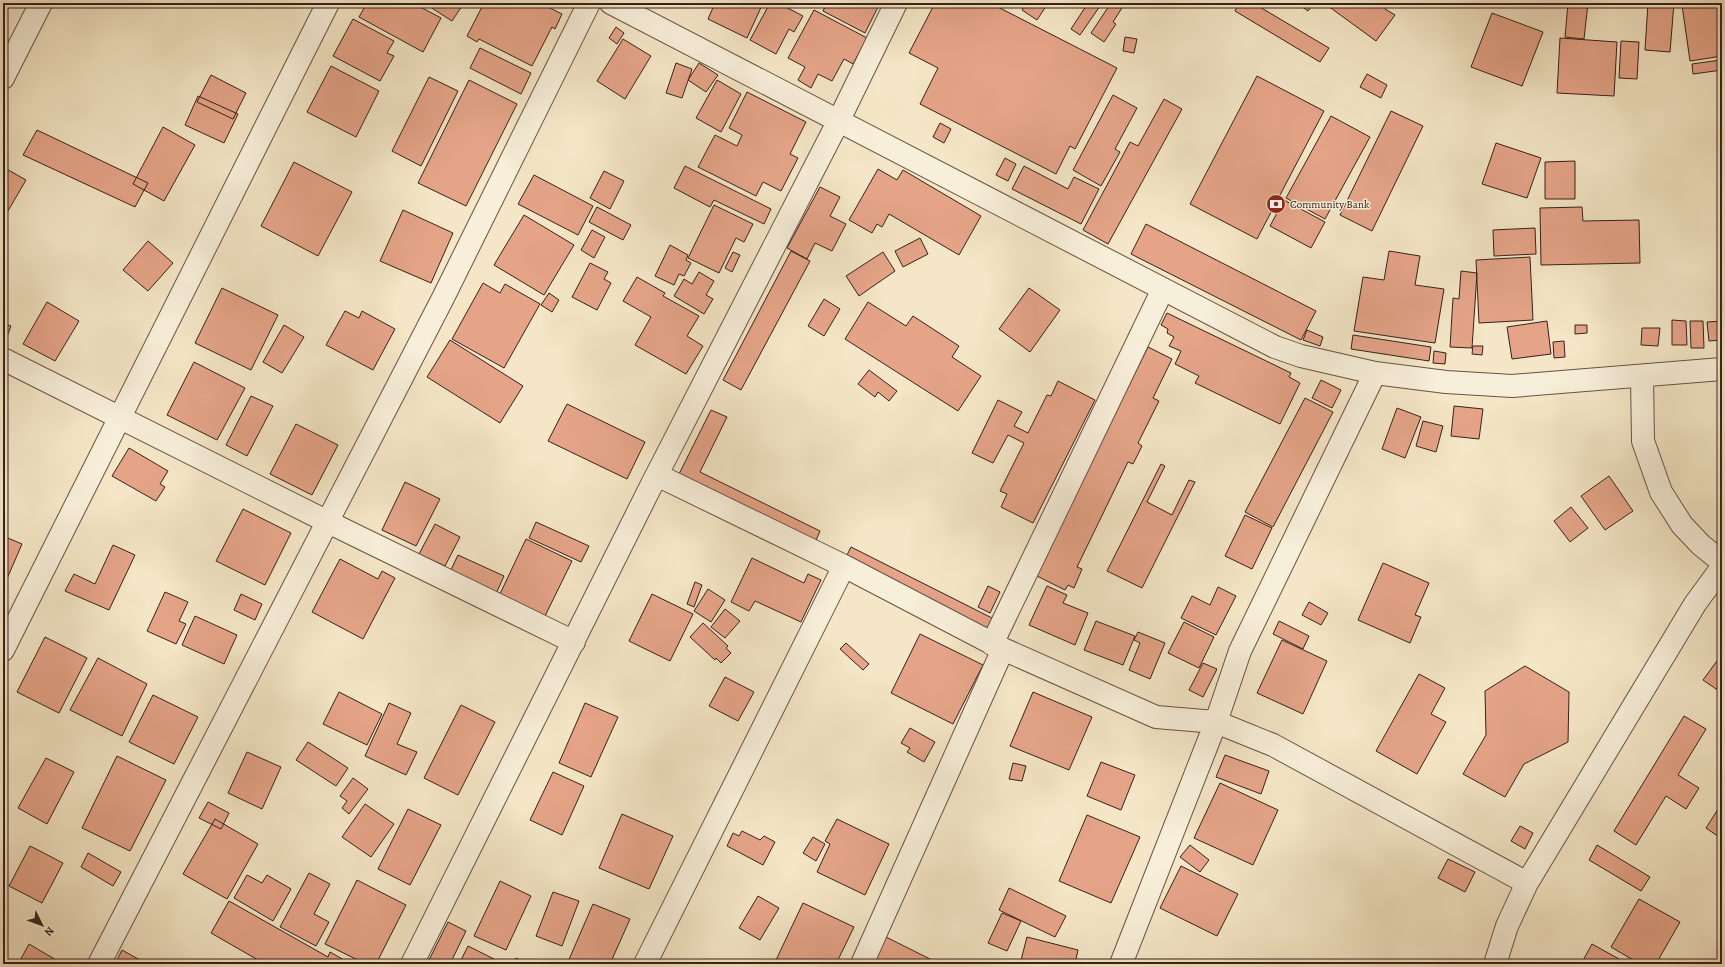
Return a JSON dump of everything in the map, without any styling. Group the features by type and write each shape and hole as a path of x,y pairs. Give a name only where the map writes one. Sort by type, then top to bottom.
{"street":[{"path":"3,78 41,3"},
{"path":"3,650 121,418 328,3"},
{"path":"99,964 443,298 589,3"},
{"path":"610,3 1275,347 1302,356 1375,373 1446,382 1512,386 1722,369"},
{"path":"412,964 657,475 838,122 896,3"},
{"path":"862,964 998,646 1163,289"},
{"path":"3,359 328,522 574,642"},
{"path":"1121,964 1216,722 1240,651 1375,373"},
{"path":"1642,376 1643,441 1661,492 1682,525 1701,545 1722,562"},
{"path":"657,475 844,566 998,646 1156,717 1216,722 1273,746 1527,883"},
{"path":"645,964 844,566"},
{"path":"1494,964 1507,926 1527,883 1695,604 1722,567"}],"building":[{"path":"367,3 413,3 441,18 423,52 359,17"},
{"path":"424,3 464,3 452,21"},
{"path":"484,3 540,3 562,14 555,29 552,27 532,66 479,39 477,42 467,36"},
{"path":"715,3 763,3 747,38 708,19"},
{"path":"770,3 778,3 803,16 794,32 789,29 776,54 750,40"},
{"path":"827,3 875,3 879,5 865,33 823,11"},
{"path":"935,3 990,3 1117,68 1075,149 1070,146 1056,174 920,104 938,68 909,53"},
{"path":"1027,3 1048,3 1037,20 1022,10"},
{"path":"1088,3 1102,3 1080,35 1071,29"},
{"path":"1111,3 1125,3 1113,22 1116,24 1104,42 1091,33"},
{"path":"1239,3 1253,3 1329,48 1320,62 1235,11"},
{"path":"1297,3 1314,3 1308,11"},
{"path":"1324,3 1390,3 1385,9 1395,15 1376,41"},
{"path":"1568,3 1588,3 1584,39 1565,37"},
{"path":"1648,3 1674,3 1670,52 1645,50"},
{"path":"1722,3 1722,56 1690,61 1682,5"},
{"path":"814,10 867,38 853,64 844,59 832,81 818,74 811,88 798,80 805,67 788,58"},
{"path":"1492,13 1543,32 1522,86 1471,67"},
{"path":"353,19 394,41 387,53 394,56 380,81 333,56"},
{"path":"616,27 624,33 617,44 609,38"},
{"path":"1125,37 1137,39 1134,53 1123,51"},
{"path":"1560,38 1617,42 1614,96 1557,93"},
{"path":"623,39 651,56 625,99 597,81"},
{"path":"1621,41 1639,42 1637,79 1619,78"},
{"path":"480,48 531,73 521,94 470,68"},
{"path":"1721,60 1722,70 1693,74 1692,64"},
{"path":"676,63 692,69 682,98 666,93"},
{"path":"699,63 718,75 706,92 688,80"},
{"path":"331,66 379,91 356,137 307,112"},
{"path":"1367,74 1387,85 1381,98 1360,87"},
{"path":"211,75 246,93 233,119 197,102"},
{"path":"1257,76 1324,111 1257,239 1190,204"},
{"path":"429,77 458,91 421,166 392,151"},
{"path":"469,80 517,104 466,206 418,183"},
{"path":"717,80 741,94 721,132 696,118"},
{"path":"747,92 806,122 790,154 798,158 781,191 763,182 756,196 698,167 715,135 737,146 742,135 729,128"},
{"path":"1113,95 1137,108 1115,149 1120,152 1101,186 1073,170"},
{"path":"198,96 238,114 224,143 185,125"},
{"path":"1164,99 1182,109 1108,244 1083,230 1130,142 1138,146"},
{"path":"1391,111 1423,126 1372,231 1340,215"},
{"path":"1331,116 1370,137 1325,219 1286,198"},
{"path":"940,123 951,129 944,143 933,137"},
{"path":"163,127 195,145 164,201 133,184"},
{"path":"37,130 148,183 135,207 23,155"},
{"path":"1496,143 1541,158 1527,198 1482,184"},
{"path":"1005,158 1016,164 1008,181 996,175"},
{"path":"1575,161 1575,199 1545,199 1545,162"},
{"path":"294,162 352,192 318,256 261,226"},
{"path":"685,166 771,209 764,224 714,200 710,207 674,188"},
{"path":"1024,166 1068,189 1074,177 1099,189 1081,224 1012,189"},
{"path":"3,167 26,180 5,216 3,215"},
{"path":"878,169 897,180 903,170 981,216 959,255 889,214 882,227 877,224 872,233 849,220"},
{"path":"604,171 624,181 610,209 590,198"},
{"path":"534,175 593,206 578,235 518,204"},
{"path":"820,187 840,197 830,216 846,224 832,251 815,243 807,259 787,248"},
{"path":"1284,200 1325,222 1311,248 1270,226"},
{"path":"714,205 753,224 744,242 736,238 719,273 688,258"},
{"path":"597,207 631,225 623,240 589,222"},
{"path":"1582,207 1583,221 1639,220 1640,263 1541,265 1540,208"},
{"path":"403,210 453,233 431,283 380,261"},
{"path":"524,215 574,245 544,295 494,265"},
{"path":"1146,224 1316,311 1301,340 1131,254"},
{"path":"1535,228 1536,254 1494,256 1493,230"},
{"path":"592,230 605,237 594,258 581,250"},
{"path":"920,238 928,254 903,267 895,251"},
{"path":"148,241 173,263 148,291 123,270"},
{"path":"670,245 688,255 686,260 691,263 684,276 679,274 674,285 655,276"},
{"path":"791,251 810,261 741,390 723,380"},
{"path":"1389,251 1420,256 1415,285 1444,289 1435,343 1354,331 1363,277 1384,280"},
{"path":"733,252 740,255 732,272 725,268"},
{"path":"883,252 895,271 859,296 846,276"},
{"path":"1530,257 1533,320 1479,323 1476,260"},
{"path":"590,263 608,272 604,279 611,283 597,310 572,297"},
{"path":"1461,271 1477,273 1472,348 1450,347 1453,298 1459,299"},
{"path":"699,272 714,281 706,295 713,299 704,314 674,296 684,279 692,284"},
{"path":"3,274 8,277 3,288"},
{"path":"637,277 665,293 663,296 699,316 687,336 703,346 686,374 635,345 651,317 623,301"},
{"path":"483,283 500,293 505,284 540,304 504,368 452,339"},
{"path":"222,288 278,315 251,370 195,343"},
{"path":"1029,288 1060,310 1030,352 999,329"},
{"path":"549,293 559,300 552,312 541,305"},
{"path":"824,299 840,309 824,336 808,326"},
{"path":"47,302 79,321 55,361 23,344"},
{"path":"868,302 906,326 913,316 959,346 952,357 981,376 958,411 845,339"},
{"path":"345,311 359,318 362,311 395,329 373,370 326,345"},
{"path":"1167,313 1291,373 1289,377 1300,383 1280,424 1195,383 1199,376 1175,364 1181,351 1169,346 1174,337 1167,333 1168,329 1161,325"},
{"path":"1672,320 1686,321 1687,345 1672,345"},
{"path":"1547,321 1551,354 1512,359 1507,327"},
{"path":"1690,321 1703,321 1704,348 1691,348"},
{"path":"1722,321 1722,340 1709,341 1707,322"},
{"path":"3,323 11,326 3,347"},
{"path":"284,325 304,337 282,373 263,362"},
{"path":"1575,325 1587,325 1587,333 1575,334"},
{"path":"1642,328 1660,328 1658,346 1641,345"},
{"path":"1307,330 1323,337 1320,346 1303,340"},
{"path":"1353,335 1431,347 1429,361 1351,349"},
{"path":"450,340 523,386 500,423 427,377"},
{"path":"1564,341 1565,357 1554,358 1553,342"},
{"path":"1473,346 1483,346 1482,355 1472,354"},
{"path":"1148,347 1172,359 1153,398 1159,401 1138,443 1142,446 1133,464 1128,462 1077,567 1082,569 1074,588 1068,585 1065,590 1035,575"},
{"path":"1434,351 1446,353 1445,364 1433,363"},
{"path":"194,362 245,388 217,440 167,415"},
{"path":"869,370 897,391 889,401 878,392 875,397 858,384"},
{"path":"1321,380 1341,390 1332,408 1312,398"},
{"path":"1058,381 1095,400 1033,523 1001,507 1007,494 1000,491 1024,443 1008,435 993,463 972,453 998,400 1022,412 1014,426 1028,433 1047,395 1051,396"},
{"path":"251,396 273,406 247,456 226,445"},
{"path":"1305,398 1333,412 1273,527 1245,512"},
{"path":"567,404 645,442 627,479 548,441"},
{"path":"1454,406 1483,409 1479,439 1451,436"},
{"path":"1397,408 1421,417 1405,458 1382,449"},
{"path":"711,410 727,417 700,472 820,531 814,545 677,478"},
{"path":"1423,421 1443,426 1436,452 1416,446"},
{"path":"296,424 338,445 312,495 270,474"},
{"path":"129,448 168,471 160,484 165,487 156,501 112,476"},
{"path":"1161,464 1165,466 1147,502 1172,515 1189,480 1195,482 1142,588 1107,571"},
{"path":"1609,476 1633,511 1605,530 1581,496"},
{"path":"405,482 440,499 416,546 382,530"},
{"path":"1571,507 1588,528 1570,542 1554,521"},
{"path":"243,509 291,533 265,585 216,561"},
{"path":"1245,515 1272,528 1252,569 1225,556"},
{"path":"536,522 589,546 581,562 529,538"},
{"path":"435,524 460,537 445,566 419,554"},
{"path":"3,536 22,544 3,588"},
{"path":"526,539 572,561 544,618 499,596"},
{"path":"113,545 135,555 109,610 65,591 74,574 95,584"},
{"path":"851,547 994,619 987,632 845,559"},
{"path":"458,555 504,576 495,596 449,574"},
{"path":"752,558 804,583 808,574 821,580 801,622 755,601 749,611 731,602"},
{"path":"340,559 378,579 382,571 395,578 363,639 312,612"},
{"path":"1383,563 1429,583 1415,615 1421,617 1410,643 1358,620"},
{"path":"695,582 702,585 694,607 687,604"},
{"path":"988,586 1000,592 990,613 978,607"},
{"path":"1047,586 1067,595 1063,603 1088,613 1075,645 1029,625"},
{"path":"1218,587 1236,596 1216,635 1181,618 1192,596 1210,605"},
{"path":"708,589 725,600 711,622 694,611"},
{"path":"165,592 188,602 179,621 186,624 176,644 147,631"},
{"path":"241,594 262,604 255,620 234,610"},
{"path":"652,594 693,614 670,661 629,641"},
{"path":"1309,602 1328,613 1321,625 1302,615"},
{"path":"725,609 740,621 725,638 711,627"},
{"path":"195,616 237,635 224,664 182,645"},
{"path":"1096,621 1135,636 1123,665 1084,650"},
{"path":"1279,621 1309,636 1303,649 1273,634"},
{"path":"1184,622 1214,637 1199,668 1168,653"},
{"path":"703,623 728,646 726,648 731,653 721,663 716,658 715,660 690,637"},
{"path":"1138,632 1165,643 1150,679 1129,670 1140,643 1134,640"},
{"path":"920,634 983,665 953,724 891,693"},
{"path":"45,637 87,658 59,713 17,692"},
{"path":"1282,640 1327,661 1303,714 1257,693"},
{"path":"846,643 869,664 863,670 840,649"},
{"path":"1722,654 1722,693 1703,680"},
{"path":"98,658 147,684 122,736 70,710"},
{"path":"1203,663 1217,669 1203,697 1189,690"},
{"path":"1525,666 1569,692 1568,742 1524,764 1505,797 1463,774 1486,735 1485,691"},
{"path":"1419,674 1445,688 1431,714 1446,722 1417,774 1376,751"},
{"path":"725,677 754,692 738,721 709,706"},
{"path":"339,692 382,714 367,745 323,724"},
{"path":"1033,692 1092,717 1069,770 1010,746"},
{"path":"153,695 198,717 174,764 129,742"},
{"path":"389,703 411,713 397,744 417,752 406,775 365,756"},
{"path":"585,703 618,717 591,777 559,763"},
{"path":"461,705 495,722 458,795 424,778"},
{"path":"1684,716 1706,729 1678,775 1699,788 1686,809 1666,796 1636,845 1614,831"},
{"path":"910,728 935,742 924,762 907,752 910,748 901,743"},
{"path":"308,742 348,768 336,786 296,760"},
{"path":"247,752 281,767 262,809 228,793"},
{"path":"1225,755 1269,771 1261,794 1216,777"},
{"path":"117,756 166,780 130,851 82,828"},
{"path":"46,758 74,772 47,824 18,808"},
{"path":"1101,762 1135,775 1121,810 1087,796"},
{"path":"1013,763 1026,766 1022,781 1009,779"},
{"path":"553,772 584,786 562,835 530,820"},
{"path":"353,778 368,789 349,814 342,808 347,801 340,796"},
{"path":"1220,783 1278,810 1253,865 1194,838"},
{"path":"208,802 229,813 221,829 199,818"},
{"path":"1722,803 1722,839 1706,828"},
{"path":"365,804 394,824 371,857 342,837"},
{"path":"408,809 441,825 410,885 378,869"},
{"path":"622,814 673,836 649,889 599,868"},
{"path":"1087,815 1140,837 1111,903 1059,881"},
{"path":"215,819 258,844 227,899 183,874"},
{"path":"837,819 889,844 865,895 817,872 830,844 825,841"},
{"path":"1520,826 1533,833 1525,849 1511,841"},
{"path":"742,831 760,840 764,836 775,842 763,865 727,846 733,833 739,836"},
{"path":"813,837 825,844 816,861 803,853"},
{"path":"1190,845 1209,860 1200,872 1180,857"},
{"path":"1597,845 1650,877 1641,891 1589,860"},
{"path":"30,846 63,863 42,903 9,886"},
{"path":"88,853 121,872 113,886 81,867"},
{"path":"1448,859 1475,872 1465,892 1438,878"},
{"path":"1181,866 1238,894 1217,936 1160,908"},
{"path":"309,873 330,884 314,914 329,922 316,946 280,927"},
{"path":"247,875 262,883 267,875 291,889 273,921 234,898"},
{"path":"357,880 406,905 376,964 366,964 325,944"},
{"path":"500,881 531,896 506,950 474,936"},
{"path":"1009,888 1066,916 1055,937 999,910"},
{"path":"553,892 579,901 562,946 536,936"},
{"path":"758,896 779,908 760,940 739,928"},
{"path":"1639,899 1680,922 1656,964 1640,964 1611,947"},
{"path":"229,901 328,957 330,952 351,964 265,964 211,933"},
{"path":"803,903 854,927 836,964 784,964 776,960"},
{"path":"593,904 630,919 610,964 567,964"},
{"path":"1002,913 1021,921 1007,951 988,943"},
{"path":"448,922 466,931 450,964 427,964"},
{"path":"886,937 940,964 873,964"},
{"path":"1027,937 1078,950 1075,964 1020,964"},
{"path":"29,944 63,964 18,964"},
{"path":"1592,944 1628,964 1581,964"},
{"path":"468,946 504,964 459,964"},
{"path":"122,950 147,964 115,964"},
{"path":"516,958 529,964 513,964"}],"place":[{"name":"Community Bank","path":"1276,204"}]}
